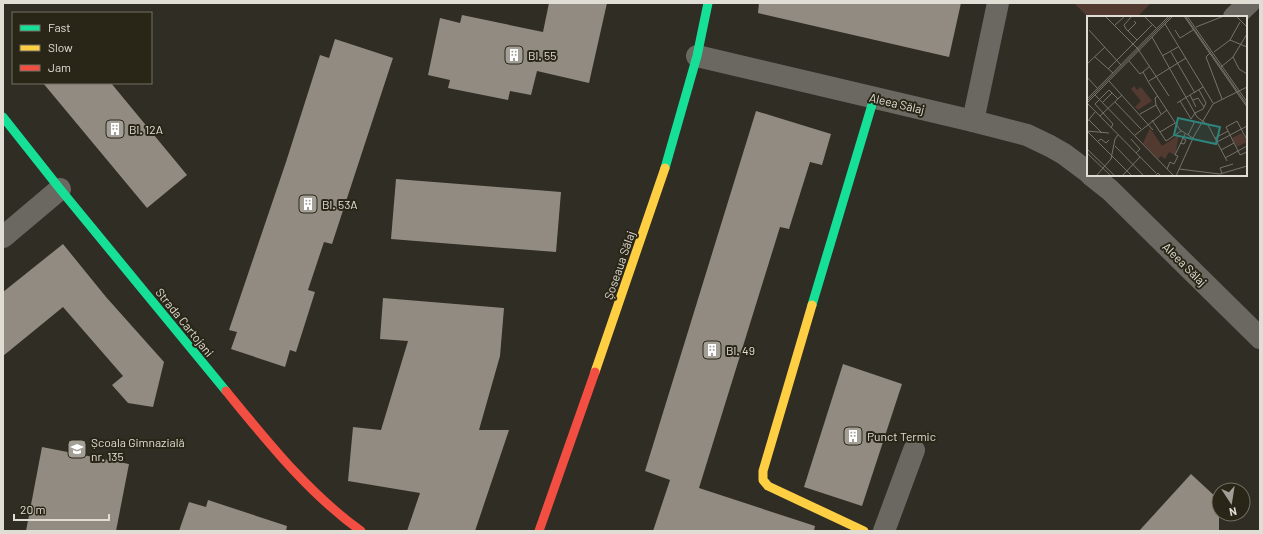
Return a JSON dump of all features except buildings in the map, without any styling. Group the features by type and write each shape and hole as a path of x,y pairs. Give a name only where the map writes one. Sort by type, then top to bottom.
{"street":[{"name":"Șoseaua Sălaj","path":"539,531 663,176 697,56 708,3"},
{"path":"973,120 998,3"},
{"path":"1235,16 1249,3"},
{"name":"Aleea Sălaj","path":"697,56 973,120 1027,135 1050,146 1087,168"},
{"path":"864,531 768,486 764,480 763,471 874,98"},
{"name":"Strada Cartojani","path":"3,117 60,189 270,444 303,481 334,511 361,531"},
{"name":"Aleea Sălaj","path":"1095,176 1260,338"},
{"path":"3,236 60,189"},
{"path":"884,531 914,450"}],"shaded area":[{"path":"1074,3 1151,3 1138,16 1087,16"}],"traffic: fast":[{"path":"665,168 697,56 708,3"},
{"path":"812,305 874,98"},
{"path":"3,117 60,189 226,391"}],"traffic: slow":[{"path":"595,372 665,168"},
{"path":"812,305 763,471 763,480 768,486 864,531"}],"traffic: jam":[{"path":"539,531 595,372"},
{"path":"226,391 289,466 323,500 361,531"}],"place":[{"name":"Bl. 55","path":"514,55"},
{"name":"Bl. 12A","path":"115,129"},
{"name":"Bl. 53A","path":"308,204"},
{"name":"Bl. 49","path":"712,350"},
{"name":"Punct Termic","path":"853,436"},
{"name":"Școala Gimnazială nr. 135","path":"77,449"}]}
